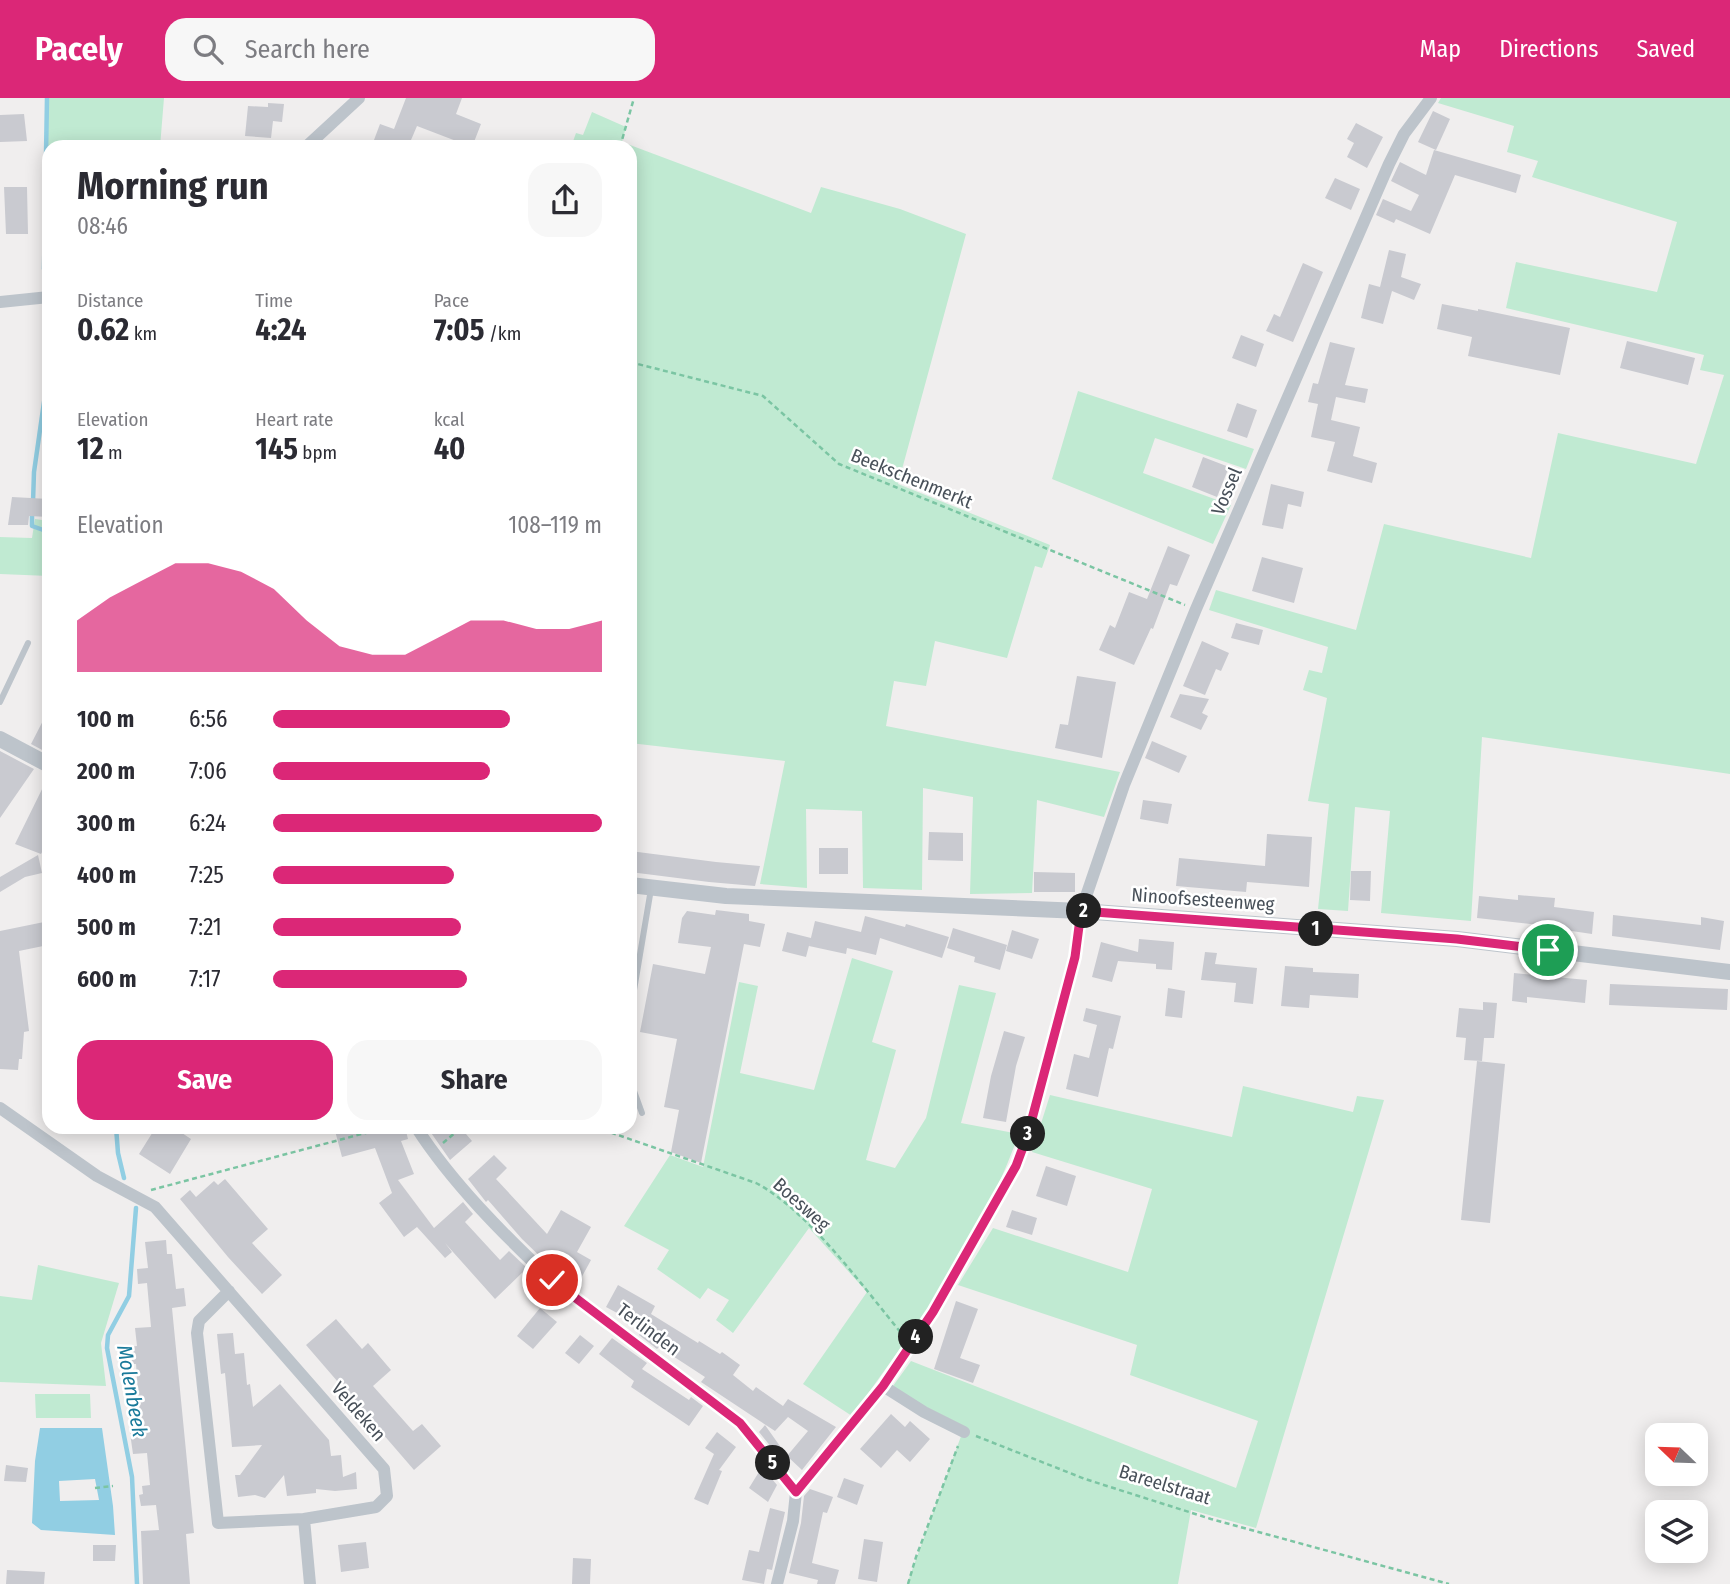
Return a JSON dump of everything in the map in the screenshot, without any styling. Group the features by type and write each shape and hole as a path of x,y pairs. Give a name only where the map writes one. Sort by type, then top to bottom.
{"street":[{"path":"314,140 359,98"},
{"name":"Vossel","path":"1081,911 1124,785 1196,609 1389,164 1404,134 1431,98"},
{"path":"0,302 42,298"},
{"path":"0,739 42,761"},
{"name":"Ninoofsesteenweg","path":"637,886 726,896 1081,911 1457,939 1730,972"},
{"path":"777,1584 793,1521 796,1492 883,1386 911,1345 933,1312 1016,1166 1028,1134 1075,957 1081,911"},
{"name":"Veldeken","path":"0,1108 97,1176 155,1207 229,1291 384,1469 387,1496 376,1507 304,1519 218,1523 197,1332 199,1321 229,1291"},
{"name":"Terlinden","path":"421,1134 525,1254 552,1280 740,1423 796,1492"},
{"path":"883,1386 924,1412 964,1432"},
{"path":"304,1519 310,1584"}],"lane":[{"path":"0,702 28,643"},
{"path":"637,972 651,887"},
{"path":"637,1099 642,1113"}],"path":[{"path":"622,140 634,98"},
{"name":"Beekschenmerkt","path":"637,364 764,396 839,464 1196,609"},
{"path":"143,1199 148,1191 362,1134"},
{"path":"434,1152 453,1134"},
{"name":"Boesweg","path":"616,1134 756,1183 772,1192 839,1258 911,1345"},
{"path":"908,1584 964,1432"},
{"name":"Bareelstraat","path":"964,1432 1110,1487 1211,1519 1449,1584"},
{"path":"96,1488 113,1486"}],"green space":[{"path":"48,98 164,98 161,140 47,140"},
{"path":"1441,98 1730,98 1730,774 1482,737 1471,921 1381,913 1390,811 1355,807 1348,911 1318,909 1329,804 1308,801 1327,698 1303,690 1309,670 1322,673 1328,647 1209,610 1216,590 1356,630 1384,524 1531,558 1558,433 1696,464 1724,375 1700,370 1704,355 1506,308 1516,262 1657,292 1677,222 1532,177 1538,161 1507,152 1514,126 1438,103"},
{"path":"592,112 626,127 623,140 574,140 576,133 583,135"},
{"path":"637,148 811,213 821,187 900,209 966,234 898,484 1050,545 1042,568 1035,566 1007,658 935,641 926,686 894,681 886,726 1120,772 1104,817 1037,800 1032,893 970,894 973,797 923,788 922,890 863,888 862,811 806,809 807,888 760,884 785,761 637,744"},
{"path":"1078,391 1254,449 1246,469 1155,438 1143,473 1231,505 1213,544 1052,479"},
{"path":"35,519 42,520 42,576 0,574 0,537 32,538"},
{"path":"852,958 893,971 872,1042 896,1050 866,1160 895,1168 926,1118 959,985 996,993 961,1123 1019,1134 982,1219 965,1249 930,1306 852,1416 803,1384 867,1292 809,1228 733,1333 716,1320 729,1300 708,1288 700,1299 657,1269 669,1250 624,1226 670,1155 703,1167 739,982 758,986 740,1073 814,1090"},
{"path":"1243,1086 1353,1112 1357,1096 1384,1100 1256,1528 1191,1510 1178,1584 907,1584 964,1428 893,1386 911,1361 1236,1488 1258,1421 1130,1375 1137,1345 958,1285 993,1228 1128,1272 1152,1189 1032,1152 1050,1095 1232,1137"},
{"path":"38,1265 119,1283 101,1343 106,1386 0,1382 0,1296 32,1300"},
{"path":"35,1394 90,1394 91,1418 36,1418"}],"water":[{"path":"40,1428 102,1428 115,1535 41,1530 32,1523 35,1461","holes":["95,1479 99,1500 60,1501 59,1481"]}],"building":[{"path":"406,98 462,98 456,114 481,124 475,140 454,140 417,126 411,140 374,140 380,124 394,129"},
{"path":"268,103 284,104 282,122 273,121 271,138 245,136 248,106 268,107"},
{"path":"1433,111 1450,119 1436,150 1418,142"},
{"path":"24,114 27,141 0,142 0,115"},
{"path":"1356,123 1383,137 1367,168 1347,157 1354,143 1347,139"},
{"path":"1434,150 1521,175 1516,193 1455,175 1430,234 1396,219 1394,223 1376,215 1383,199 1411,211 1419,195 1391,181 1400,162 1426,175"},
{"path":"1335,178 1360,189 1351,210 1325,198"},
{"path":"4,187 27,187 28,234 6,234"},
{"path":"1389,250 1406,254 1401,277 1421,284 1414,300 1392,291 1383,324 1361,318 1369,284 1380,287"},
{"path":"1303,263 1323,272 1293,342 1266,331 1274,314 1280,317"},
{"path":"1442,304 1570,328 1560,375 1468,356 1472,337 1437,329"},
{"path":"1241,335 1264,344 1256,367 1232,358"},
{"path":"1627,341 1695,358 1688,385 1620,368"},
{"path":"1330,342 1355,348 1345,385 1368,389 1365,403 1336,397 1331,420 1360,427 1353,456 1377,463 1372,483 1327,471 1335,442 1311,437 1318,404 1308,402 1313,383 1318,384"},
{"path":"1237,403 1257,410 1247,438 1227,431"},
{"path":"1203,457 1229,467 1217,497 1192,487"},
{"path":"1271,484 1304,492 1301,507 1288,504 1283,529 1262,525"},
{"path":"12,497 42,499 42,517 29,516 28,525 8,525"},
{"path":"1168,546 1190,555 1177,586 1170,584 1153,629 1151,628 1134,665 1099,650 1110,625 1115,628 1129,592 1147,599"},
{"path":"1262,557 1303,568 1294,603 1252,591"},
{"path":"1236,623 1263,630 1259,645 1231,638"},
{"path":"1202,641 1229,653 1221,671 1216,669 1205,695 1183,686"},
{"path":"1077,676 1116,682 1102,758 1055,748 1060,724 1068,725"},
{"path":"1180,694 1209,699 1202,713 1208,716 1201,730 1170,717"},
{"path":"42,723 42,750 31,744"},
{"path":"1152,741 1187,756 1179,773 1145,758"},
{"path":"0,751 34,769 0,818"},
{"path":"42,789 42,852 15,844"},
{"path":"1143,800 1172,804 1168,824 1140,819"},
{"path":"929,832 963,833 963,861 928,860"},
{"path":"1267,834 1312,837 1309,887 1247,882 1246,892 1176,886 1179,858 1265,866"},
{"path":"819,848 848,848 848,874 819,874"},
{"path":"637,852 760,866 755,886 637,873"},
{"path":"38,855 42,873 25,877 0,892 0,877"},
{"path":"1351,871 1371,871 1370,901 1350,900"},
{"path":"1034,872 1075,873 1075,892 1034,892"},
{"path":"1518,895 1555,898 1554,907 1594,912 1592,934 1565,928 1477,918 1479,896 1518,900"},
{"path":"716,910 749,914 749,921 765,924 760,947 744,944 701,1163 671,1152 679,1110 664,1107 677,1039 640,1032 653,964 705,974 711,947 678,943 682,918 687,911 715,915"},
{"path":"1613,915 1701,925 1701,917 1724,921 1720,950 1612,936"},
{"path":"865,916 905,927 906,924 949,937 942,958 880,938 876,955 847,948 846,954 809,946 815,921 861,932"},
{"path":"42,922 42,946 19,951 29,1031 24,1032 22,1059 19,1059 18,1070 0,1069 0,931"},
{"path":"953,928 1007,945 1000,970 974,962 975,957 947,948"},
{"path":"1012,930 1039,939 1032,959 1006,951"},
{"path":"787,932 811,938 806,957 782,951"},
{"path":"1139,939 1174,942 1172,970 1156,969 1156,964 1118,961 1112,982 1092,977 1101,942 1138,952"},
{"path":"1205,952 1217,953 1215,964 1257,968 1253,1004 1234,1002 1236,983 1201,980"},
{"path":"1285,966 1313,968 1313,972 1359,974 1358,998 1310,995 1309,1008 1281,1006"},
{"path":"1514,973 1587,980 1585,1003 1527,997 1527,1003 1512,1001"},
{"path":"1610,984 1728,989 1727,1010 1609,1005"},
{"path":"1168,988 1185,991 1182,1018 1165,1016"},
{"path":"1483,1002 1497,1003 1494,1038 1484,1038 1482,1061 1464,1060 1466,1038 1456,1037 1459,1008 1483,1010"},
{"path":"1086,1008 1121,1016 1113,1049 1109,1048 1098,1097 1066,1089 1074,1054 1089,1058 1097,1025 1083,1021"},
{"path":"1004,1031 1025,1037 1016,1066 1006,1122 983,1118"},
{"path":"1477,1061 1505,1064 1490,1223 1461,1220"},
{"path":"152,1134 184,1134 191,1139 170,1174 139,1154"},
{"path":"336,1134 407,1134 408,1139 401,1141 414,1174 398,1180 434,1228 463,1202 473,1214 465,1222 500,1260 509,1251 527,1268 495,1299 445,1243 452,1252 445,1258 417,1227 404,1237 379,1203 392,1193 375,1148 342,1157"},
{"path":"432,1134 466,1134 472,1141 450,1160"},
{"path":"494,1155 507,1168 496,1179 547,1234 561,1210 591,1227 577,1252 591,1260 579,1282 554,1270 488,1200 486,1202 468,1179"},
{"path":"1046,1166 1076,1176 1067,1206 1036,1196"},
{"path":"225,1179 268,1229 252,1243 282,1275 262,1294 180,1199 190,1190 196,1197 214,1181 218,1185"},
{"path":"1012,1210 1037,1218 1032,1235 1006,1227"},
{"path":"166,1240 167,1254 172,1254 176,1289 184,1288 186,1306 172,1308 194,1533 186,1534 190,1584 143,1584 141,1531 159,1530 156,1505 141,1506 139,1495 143,1494 142,1486 150,1485 147,1453 133,1454 130,1433 136,1432 130,1392 138,1392 136,1364 129,1364 128,1347 137,1346 135,1328 151,1327 147,1283 138,1284 137,1269 148,1268 145,1242"},
{"path":"618,1285 655,1306 651,1314 698,1343 699,1341 720,1354 722,1352 740,1365 733,1375 753,1391 756,1387 783,1406 788,1399 836,1427 802,1470 787,1456 808,1431 788,1417 775,1431 701,1382 705,1377 659,1347 657,1349 639,1335 643,1327 606,1307"},
{"path":"956,1301 978,1309 960,1358 980,1365 973,1383 934,1369"},
{"path":"540,1308 557,1322 533,1349 517,1336"},
{"path":"336,1319 362,1349 368,1343 391,1370 373,1386 413,1431 422,1424 441,1446 414,1470 306,1345"},
{"path":"233,1333 235,1354 244,1353 247,1385 250,1384 253,1407 280,1384 329,1440 331,1456 341,1455 343,1477 356,1472 357,1489 316,1489 316,1493 287,1496 284,1475 265,1498 255,1495 238,1497 235,1475 240,1475 262,1445 232,1447 225,1373 221,1374 217,1334"},
{"path":"580,1335 594,1346 579,1364 565,1353"},
{"path":"612,1338 647,1363 642,1369 689,1400 691,1397 703,1406 689,1426 631,1387 634,1381 599,1354"},
{"path":"891,1414 905,1427 910,1421 930,1439 910,1462 897,1450 881,1468 860,1449"},
{"path":"765,1425 790,1460 784,1463 759,1432"},
{"path":"717,1432 736,1447 719,1470 722,1471 708,1505 694,1499 714,1454 705,1448"},
{"path":"6,1465 28,1468 26,1482 4,1481"},
{"path":"762,1467 777,1485 768,1502 749,1488"},
{"path":"844,1478 864,1485 857,1505 837,1497"},
{"path":"810,1489 833,1497 827,1513 823,1512 812,1563 839,1570 835,1584 817,1584 818,1580 789,1573 801,1523 804,1496"},
{"path":"770,1508 785,1512 772,1570 767,1569 764,1584 742,1580 749,1550 759,1552"},
{"path":"864,1539 883,1542 877,1582 858,1579"},
{"path":"366,1542 369,1568 341,1572 338,1545"},
{"path":"93,1545 116,1545 115,1561 93,1561"},
{"path":"573,1558 591,1559 590,1584 572,1584"},
{"path":"7,1570 45,1572 44,1584 6,1584"}],"waterway":[{"name":"Molenbeek","path":"46,140 47,98"},
{"name":"Molenbeek","path":"33,502 34,472 42,416"},
{"name":"Molenbeek","path":"32,511 32,526 42,530"},
{"name":"Molenbeek","path":"117,1134 124,1178"},
{"name":"Molenbeek","path":"136,1208 129,1296 108,1335 107,1348 132,1477 137,1584"}],"route":[{"path":"552,1280 740,1423 796,1492 883,1386 933,1312 1016,1166 1028,1134 1075,957 1081,911 1457,939 1548,950"}]}
